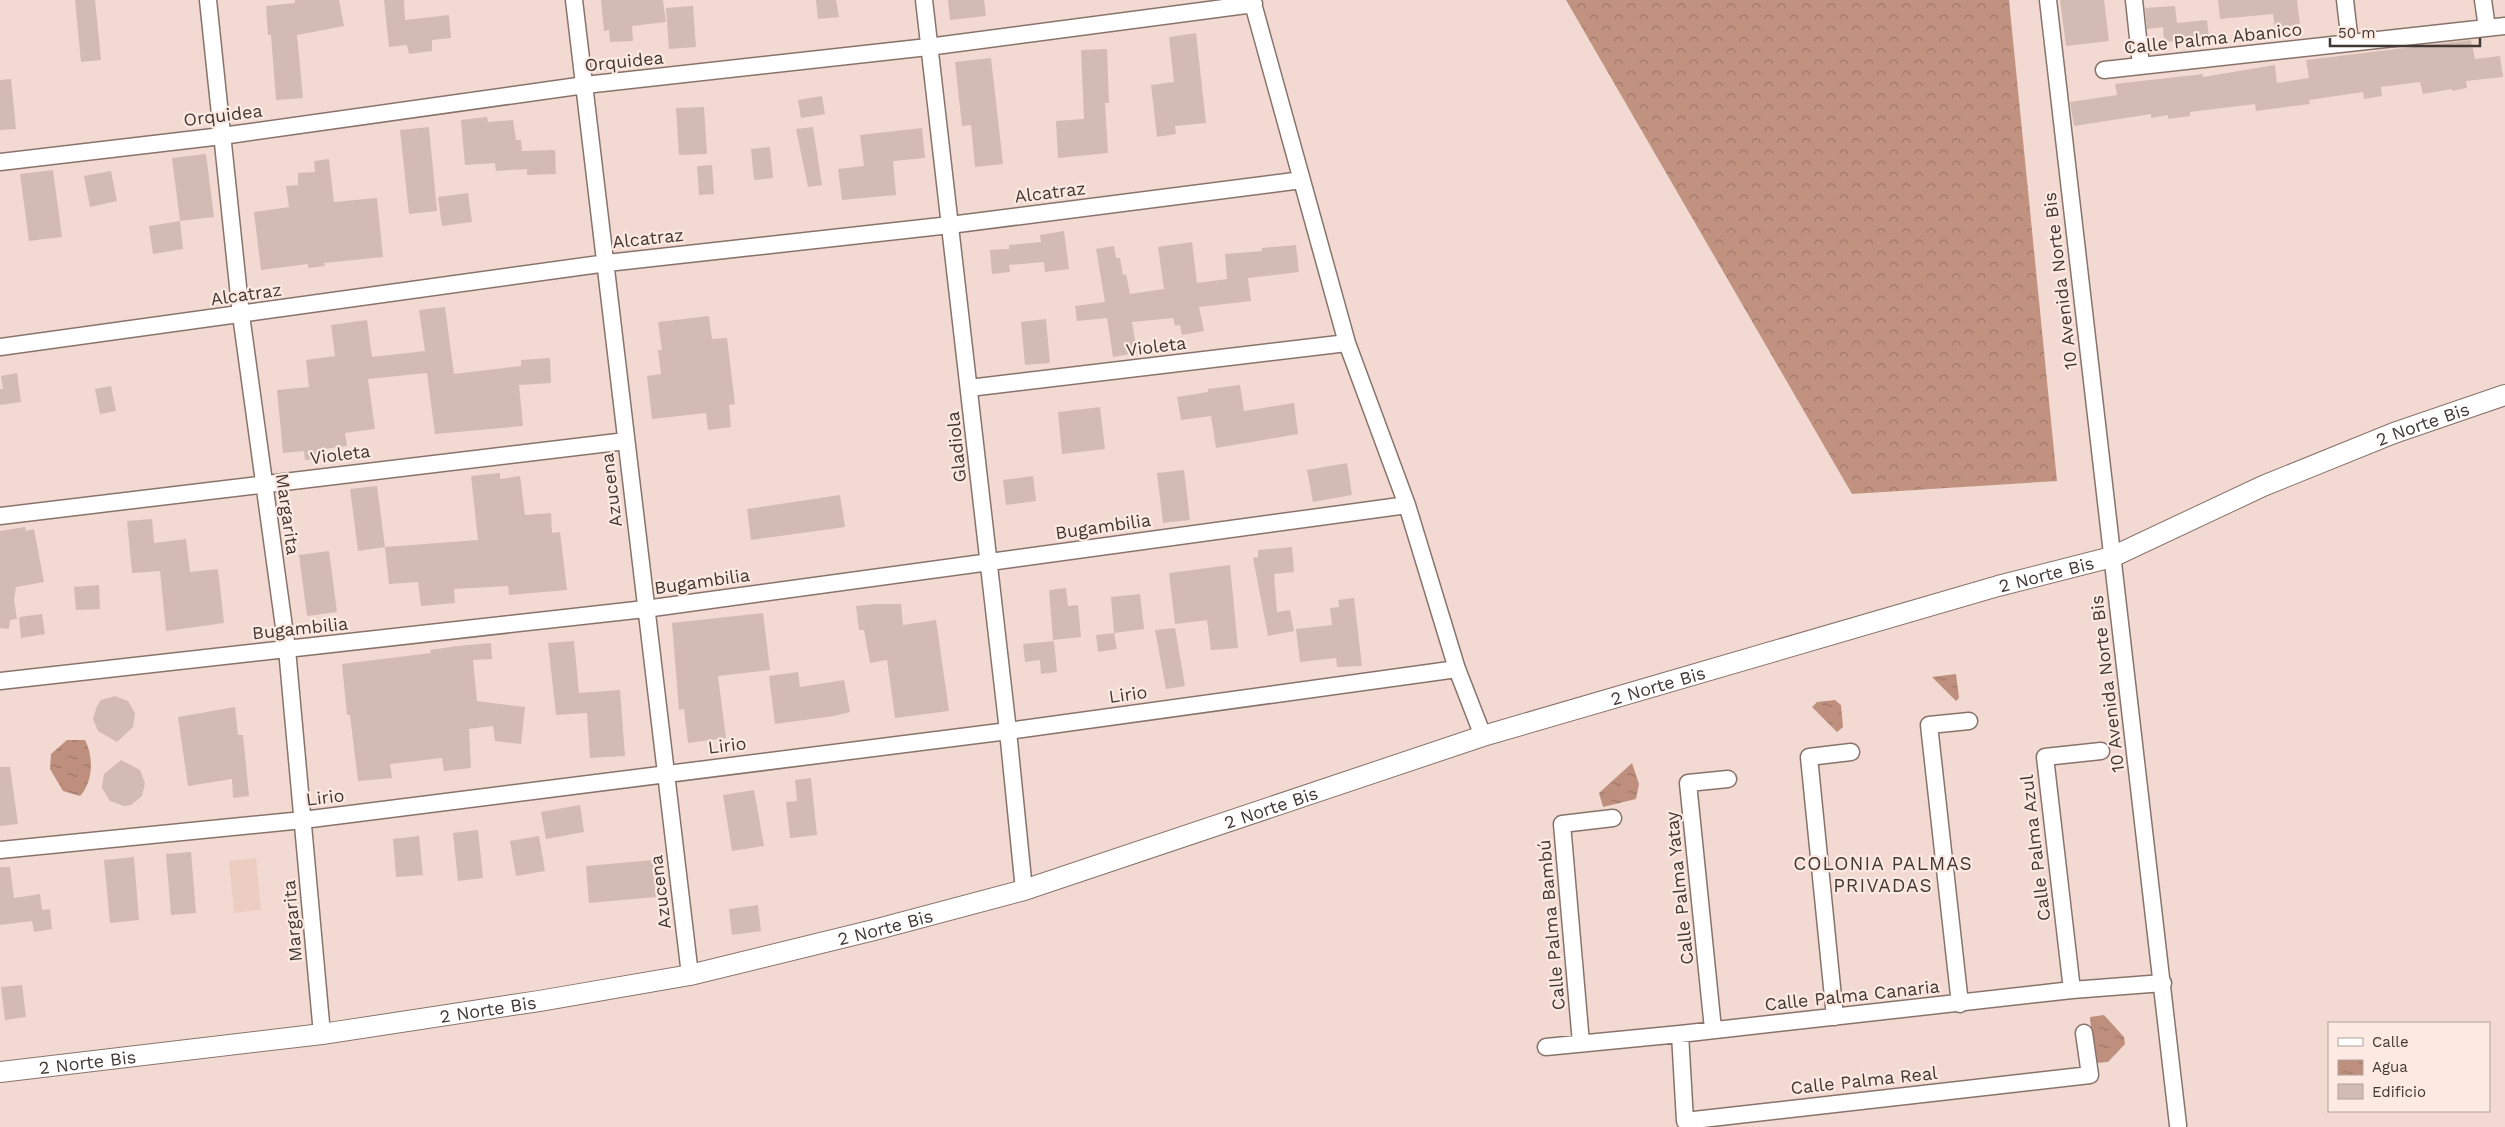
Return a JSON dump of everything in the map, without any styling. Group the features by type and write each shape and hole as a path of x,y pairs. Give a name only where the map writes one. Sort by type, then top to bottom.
{"street":[{"name":"Margarita","path":"208,0 242,315 263,484 287,649 322,1034"},
{"name":"Azucena","path":"574,0 607,263 645,609 690,975"},
{"name":"Gladiola","path":"924,0 1008,731 1024,890"},
{"name":"10 Avenida Norte Bis","path":"2048,0 2178,1124"},
{"path":"2134,0 2141,66"},
{"path":"2345,0 2350,43"},
{"path":"2483,0 2487,28"},
{"name":"Orquidea","path":"0,162 222,136 585,85 928,47 1253,2"},
{"path":"1253,2 1347,343 1407,505 1457,669 1483,736"},
{"name":"Calle Palma Abanico","path":"2104,70 2505,26"},
{"name":"Alcatraz","path":"0,347 607,263 950,225 1302,180"},
{"name":"Violeta","path":"969,388 1347,343"},
{"name":"2 Norte Bis","path":"0,1072 322,1034 539,1001 690,975 874,930 1024,890 1483,736 1961,597 2112,557 2272,483 2394,433 2505,396"},
{"name":"Violeta","path":"0,516 626,441"},
{"name":"Bugambilia","path":"0,681 645,609 1407,505"},
{"name":"Lirio","path":"0,850 303,820 1008,731 1457,669"},
{"path":"1960,1004 1929,725 1969,721"},
{"name":"Calle Palma Azul","path":"2072,990 2044,757 2101,750"},
{"path":"1835,1017 1809,757 1851,752"},
{"name":"Calle Palma Yatay","path":"1713,1029 1688,783 1728,779"},
{"name":"Calle Palma Bambú","path":"1581,1043 1562,824 1613,818"},
{"name":"Calle Palma Canaria","path":"1546,1047 1960,1004 2072,990 2163,984"},
{"name":"Calle Palma Real","path":"1680,1034 1685,1121 2090,1075 2084,1032"}],"shaded area":[{"path":"256,858 261,910 234,913 229,861"}],"green space":[{"path":"1566,0 2009,0 2057,481 1852,494"}],"water":[{"path":"1956,674 1959,698 1956,701 1932,677"},
{"path":"1835,700 1841,705 1843,727 1837,732 1812,707 1817,702"},
{"path":"67,740 85,740 90,754 90,777 80,796 63,791 50,769 51,754"},
{"path":"1632,763 1639,784 1636,799 1603,807 1599,793"},
{"path":"2104,1015 2124,1037 2125,1044 2108,1062 2094,1063 2090,1017"}],"building":[{"path":"75,0 95,0 101,60 81,62"},
{"path":"295,0 339,0 344,26 297,35 303,98 276,100 271,35 268,35 266,6 295,3"},
{"path":"384,0 404,0 405,20 449,15 451,38 432,40 432,51 409,54 407,45 389,47"},
{"path":"601,0 663,0 666,22 632,26 633,41 610,42 609,30 604,31"},
{"path":"816,0 836,0 839,17 818,19"},
{"path":"948,0 984,0 986,16 950,20"},
{"path":"2060,0 2104,0 2109,41 2066,46"},
{"path":"2218,0 2297,0 2300,24 2275,29 2273,14 2220,19"},
{"path":"693,6 696,47 669,49 666,8"},
{"path":"2175,6 2177,23 2207,20 2209,38 2164,42 2163,27 2147,29 2145,8"},
{"path":"1196,33 1206,123 1175,126 1176,134 1157,137 1151,85 1174,82 1169,37"},
{"path":"2471,40 2475,59 2500,56 2503,77 2466,81 2467,88 2452,91 2452,89 2423,94 2420,82 2381,87 2382,96 2364,99 2363,92 2309,100 2310,104 2256,111 2255,104 2190,112 2190,116 2168,119 2168,115 2151,118 2151,114 2074,126 2070,102 2117,95 2115,84 2203,74 2203,77 2275,65 2277,83 2309,78 2306,60"},
{"path":"1107,49 1109,103 1105,103 1108,153 1058,158 1056,121 1084,119 1081,50"},
{"path":"991,58 1003,164 975,167 971,125 962,126 955,62"},
{"path":"11,79 16,129 0,130 0,80"},
{"path":"822,96 825,114 801,118 798,100"},
{"path":"704,107 707,154 679,155 676,108"},
{"path":"487,117 488,122 513,120 516,140 521,140 522,151 555,150 556,174 527,175 527,169 496,171 495,163 465,165 461,120"},
{"path":"429,127 437,211 409,214 400,130"},
{"path":"813,127 822,185 808,187 796,129"},
{"path":"922,128 925,158 893,161 896,195 842,200 838,169 864,166 860,135"},
{"path":"770,147 773,178 754,180 751,149"},
{"path":"206,154 214,217 180,221 172,158"},
{"path":"329,159 334,202 377,198 383,257 324,263 325,266 308,268 308,264 261,270 254,212 289,207 286,186 298,185 298,173 315,172 314,161"},
{"path":"712,165 714,194 699,195 697,166"},
{"path":"53,170 62,237 29,241 20,174"},
{"path":"111,171 117,201 90,207 84,176"},
{"path":"468,193 472,222 442,226 438,197"},
{"path":"180,221 183,249 153,254 149,226"},
{"path":"1064,231 1069,269 1045,272 1044,262 1009,265 1010,272 992,274 990,250 1009,249 1009,245 1041,242 1040,235"},
{"path":"1192,242 1197,283 1227,279 1225,254 1262,251 1262,248 1296,245 1299,272 1248,278 1251,301 1199,307 1204,331 1182,335 1180,325 1175,326 1173,318 1132,322 1137,353 1113,357 1107,318 1077,321 1075,306 1105,302 1096,249 1114,246 1116,258 1120,258 1123,275 1126,274 1130,294 1164,289 1158,247"},
{"path":"445,307 454,374 521,366 521,360 550,358 551,383 519,385 523,426 435,434 427,373 368,379 375,429 345,433 347,446 323,449 323,458 305,460 304,451 283,453 277,390 309,387 306,360 335,356 331,325 367,320 372,357 425,351 419,310"},
{"path":"709,316 712,339 727,338 735,404 729,405 731,427 708,430 706,413 652,419 647,376 661,374 658,350 662,350 658,322"},
{"path":"1046,319 1050,363 1025,365 1021,322"},
{"path":"17,373 21,402 0,405 0,389 3,389 1,376"},
{"path":"1240,385 1244,411 1294,403 1298,434 1216,448 1211,416 1181,420 1177,397 1208,392 1208,389"},
{"path":"111,386 116,411 100,414 95,389"},
{"path":"1100,407 1105,449 1062,454 1058,412"},
{"path":"1347,463 1352,495 1313,502 1307,470"},
{"path":"1184,470 1190,520 1163,523 1157,473"},
{"path":"500,473 500,479 520,476 525,515 551,513 552,533 560,532 567,590 509,595 508,586 454,589 455,603 421,606 418,582 389,584 385,547 478,540 471,476"},
{"path":"1033,476 1036,501 1006,505 1003,480"},
{"path":"377,486 385,547 358,551 350,489"},
{"path":"840,495 845,527 751,540 747,509"},
{"path":"152,519 154,543 186,539 190,572 218,569 224,623 166,631 160,571 132,573 127,521"},
{"path":"25,527 26,531 34,529 44,582 16,587 14,600 17,619 10,620 9,629 0,628 0,531"},
{"path":"1292,547 1294,572 1274,574 1277,612 1290,610 1294,631 1268,636 1253,558 1258,557 1258,550"},
{"path":"329,551 337,612 307,616 299,555"},
{"path":"1230,565 1238,648 1211,650 1207,620 1175,624 1169,573"},
{"path":"99,585 100,609 76,610 74,587"},
{"path":"1066,588 1068,606 1078,605 1081,637 1053,640 1049,590"},
{"path":"1140,594 1144,629 1114,633 1111,597"},
{"path":"1354,598 1362,666 1337,667 1336,658 1300,662 1296,629 1332,625 1330,608 1339,607 1338,600"},
{"path":"901,604 903,625 936,620 949,711 895,718 887,660 870,663 864,630 859,630 856,606"},
{"path":"763,613 770,670 718,676 726,738 688,743 684,709 679,710 672,623"},
{"path":"42,614 45,634 21,638 19,617"},
{"path":"1175,628 1185,686 1166,689 1155,630"},
{"path":"1114,633 1117,649 1098,652 1096,635"},
{"path":"574,641 579,693 620,690 625,756 590,758 587,713 556,715 548,643"},
{"path":"1054,641 1057,672 1041,674 1040,660 1025,662 1023,644"},
{"path":"491,643 492,659 473,660 477,701 525,707 521,744 495,741 493,726 469,729 471,768 444,771 442,758 390,764 392,778 358,781 350,715 347,715 342,664 431,653 430,650 457,646"},
{"path":"798,672 800,687 844,680 850,712 775,724 769,676"},
{"path":"115,696 128,701 135,713 133,727 117,742 98,731 93,719 101,700"},
{"path":"235,707 238,735 243,735 249,796 233,798 232,779 188,786 178,717"},
{"path":"121,760 140,770 145,783 142,796 131,805 124,806 110,801 102,788 104,774"},
{"path":"0,767 10,767 18,824 0,826"},
{"path":"811,778 817,835 790,838 786,802 797,801 795,780"},
{"path":"754,790 764,846 732,851 723,795"},
{"path":"580,805 584,832 546,839 541,812"},
{"path":"478,830 483,878 458,881 453,833"},
{"path":"419,836 423,875 396,877 393,839"},
{"path":"539,836 545,871 516,876 510,841"},
{"path":"191,852 196,913 171,915 166,854"},
{"path":"134,857 139,920 110,923 104,860"},
{"path":"653,860 656,897 589,903 586,866"},
{"path":"0,867 10,867 14,898 40,894 42,910 50,909 52,929 34,932 32,921 0,925"},
{"path":"758,905 761,931 732,935 729,909"},
{"path":"22,985 26,1017 5,1020 1,987"}],"district":[{"name":"COLONIA PALMAS PRIVADAS","path":"1883,874"}]}
